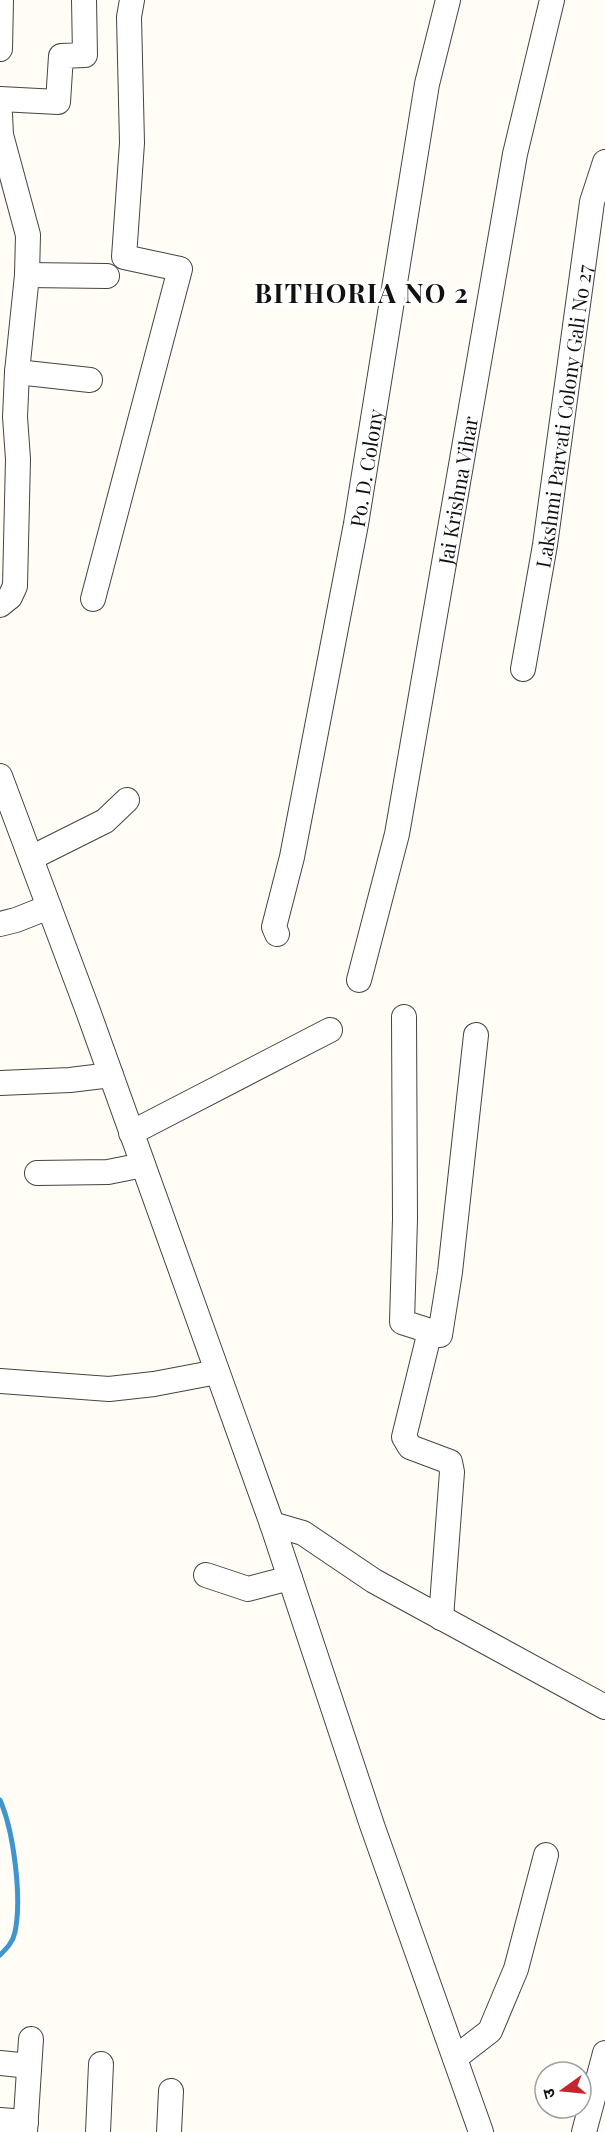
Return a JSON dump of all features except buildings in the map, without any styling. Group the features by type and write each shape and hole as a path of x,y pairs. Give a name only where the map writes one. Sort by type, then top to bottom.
{"street":[{"path":"0,49 1,0"},
{"path":"0,99 58,102 61,56 85,55 84,0"},
{"path":"93,600 180,269 124,257 132,143 129,17 132,0"},
{"name":"Po. D. Colony","path":"277,934 274,927 292,857 356,524 428,84 448,0"},
{"name":"Jai Krishna Vihar","path":"359,980 397,834 515,154 552,0"},
{"path":"0,114 1,135 27,225 27,275 16,372 15,417 18,459 15,586 10,597 0,605"},
{"name":"Lakshmi Parvati Colony Gali No 27","path":"523,669 545,545 592,202 605,162"},
{"path":"27,275 107,276"},
{"path":"16,372 90,380"},
{"path":"0,776 111,1075 272,1524 372,1825 482,2132"},
{"path":"31,858 105,821 127,800"},
{"path":"0,924 49,907"},
{"path":"404,1017 405,1218 402,1322 440,1335 450,1272 476,1035"},
{"path":"131,1133 330,1030"},
{"path":"0,1083 70,1080 111,1075"},
{"path":"37,1173 108,1172 143,1165"},
{"path":"430,1331 404,1437 410,1448 450,1462 452,1472 441,1618"},
{"path":"0,1381 109,1389 154,1384 217,1372"},
{"path":"272,1524 303,1533 374,1581 605,1707"},
{"path":"206,1575 248,1589 290,1578"},
{"path":"455,2058 490,2031 516,1970 546,1855"},
{"path":"0,2120 25,2127 32,2039"},
{"path":"584,2132 605,2053"},
{"path":"0,2063 30,2066"},
{"path":"98,2132 101,2064"},
{"path":"169,2132 171,2091"}],"waterway":[{"path":"0,1800 13,1847 18,1902 14,1936 0,1955"}],"district":[{"name":"BITHORIA NO 2","path":"362,292"}]}
